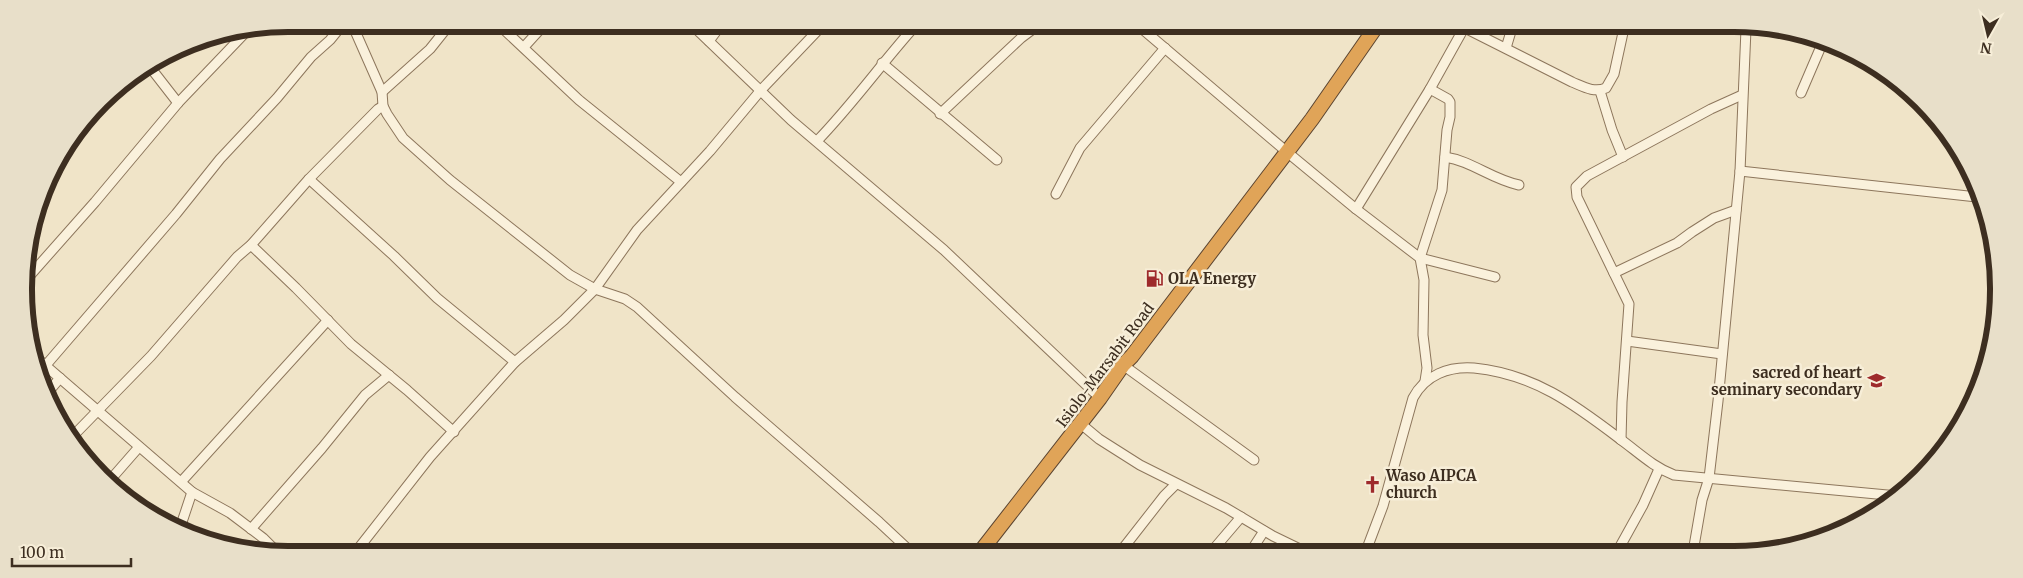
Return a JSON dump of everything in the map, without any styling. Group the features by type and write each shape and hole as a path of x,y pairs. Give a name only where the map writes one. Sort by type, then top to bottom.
{"highway":[{"name":"Isiolo-Marsabit Road","path":"985,546 1081,424 1122,365 1137,349 1312,119 1371,32"}],"street":[{"path":"46,365 176,214 220,159 277,98 311,57 336,32"},
{"path":"356,32 382,92 384,106 403,138 438,170 558,266 595,289 625,299 637,307 905,546"},
{"path":"382,92 430,49 444,32"},
{"path":"507,32 578,100 681,182"},
{"path":"524,47 538,32"},
{"path":"699,32 791,120 944,250 1100,398"},
{"path":"709,41 716,32"},
{"path":"360,546 430,458 515,362 564,320 595,289 637,230 761,90 816,32"},
{"path":"816,141 846,111 882,62 910,32"},
{"path":"940,114 1028,32"},
{"path":"1146,32 1356,209 1420,258 1496,277"},
{"path":"1356,209 1430,89 1462,32"},
{"path":"1472,32 1580,86 1600,90 1606,88 1614,74 1622,32"},
{"path":"1506,48 1511,32"},
{"path":"1694,546 1702,500 1709,478 1722,354 1740,171 1746,33"},
{"path":"33,272 178,103 240,37"},
{"path":"1056,194 1080,148 1165,48"},
{"path":"1801,94 1820,48"},
{"path":"882,62 940,114 997,160"},
{"path":"154,72 178,103"},
{"path":"1425,381 1427,368 1423,335 1424,280 1420,258 1442,190 1450,102 1430,89"},
{"path":"1600,90 1612,130 1623,157"},
{"path":"1621,440 1629,304 1575,191 1578,184 1587,176 1742,94"},
{"path":"77,433 150,356 309,179 378,109 384,106"},
{"path":"1445,157 1464,160 1491,176 1518,185"},
{"path":"1740,171 1973,197"},
{"path":"309,179 437,298 515,362"},
{"path":"1614,274 1677,243 1714,218 1736,210"},
{"path":"251,245 351,344 454,432"},
{"path":"181,482 328,320"},
{"path":"1627,341 1722,354"},
{"path":"44,363 192,492 230,513 270,545"},
{"path":"1122,365 1254,460"},
{"path":"1368,546 1384,506 1411,403 1416,392 1425,381 1438,374 1459,368 1507,373 1545,388 1621,440 1659,469 1681,476 1886,495"},
{"path":"251,529 317,455 365,395 389,375"},
{"path":"52,387 60,378"},
{"path":"1081,424 1099,439 1140,465 1241,516 1294,546"},
{"path":"114,476 139,447"},
{"path":"1620,546 1643,505 1659,469"},
{"path":"1125,546 1164,496 1176,484"},
{"path":"182,522 192,492"},
{"path":"1216,546 1241,516"},
{"path":"1254,546 1264,530"}],"place":[{"name":"OLA Energy","path":"1154,278"},
{"name":"sacred of heart seminary secondary","path":"1876,381"},
{"name":"Waso AIPCA church","path":"1372,484"}]}
